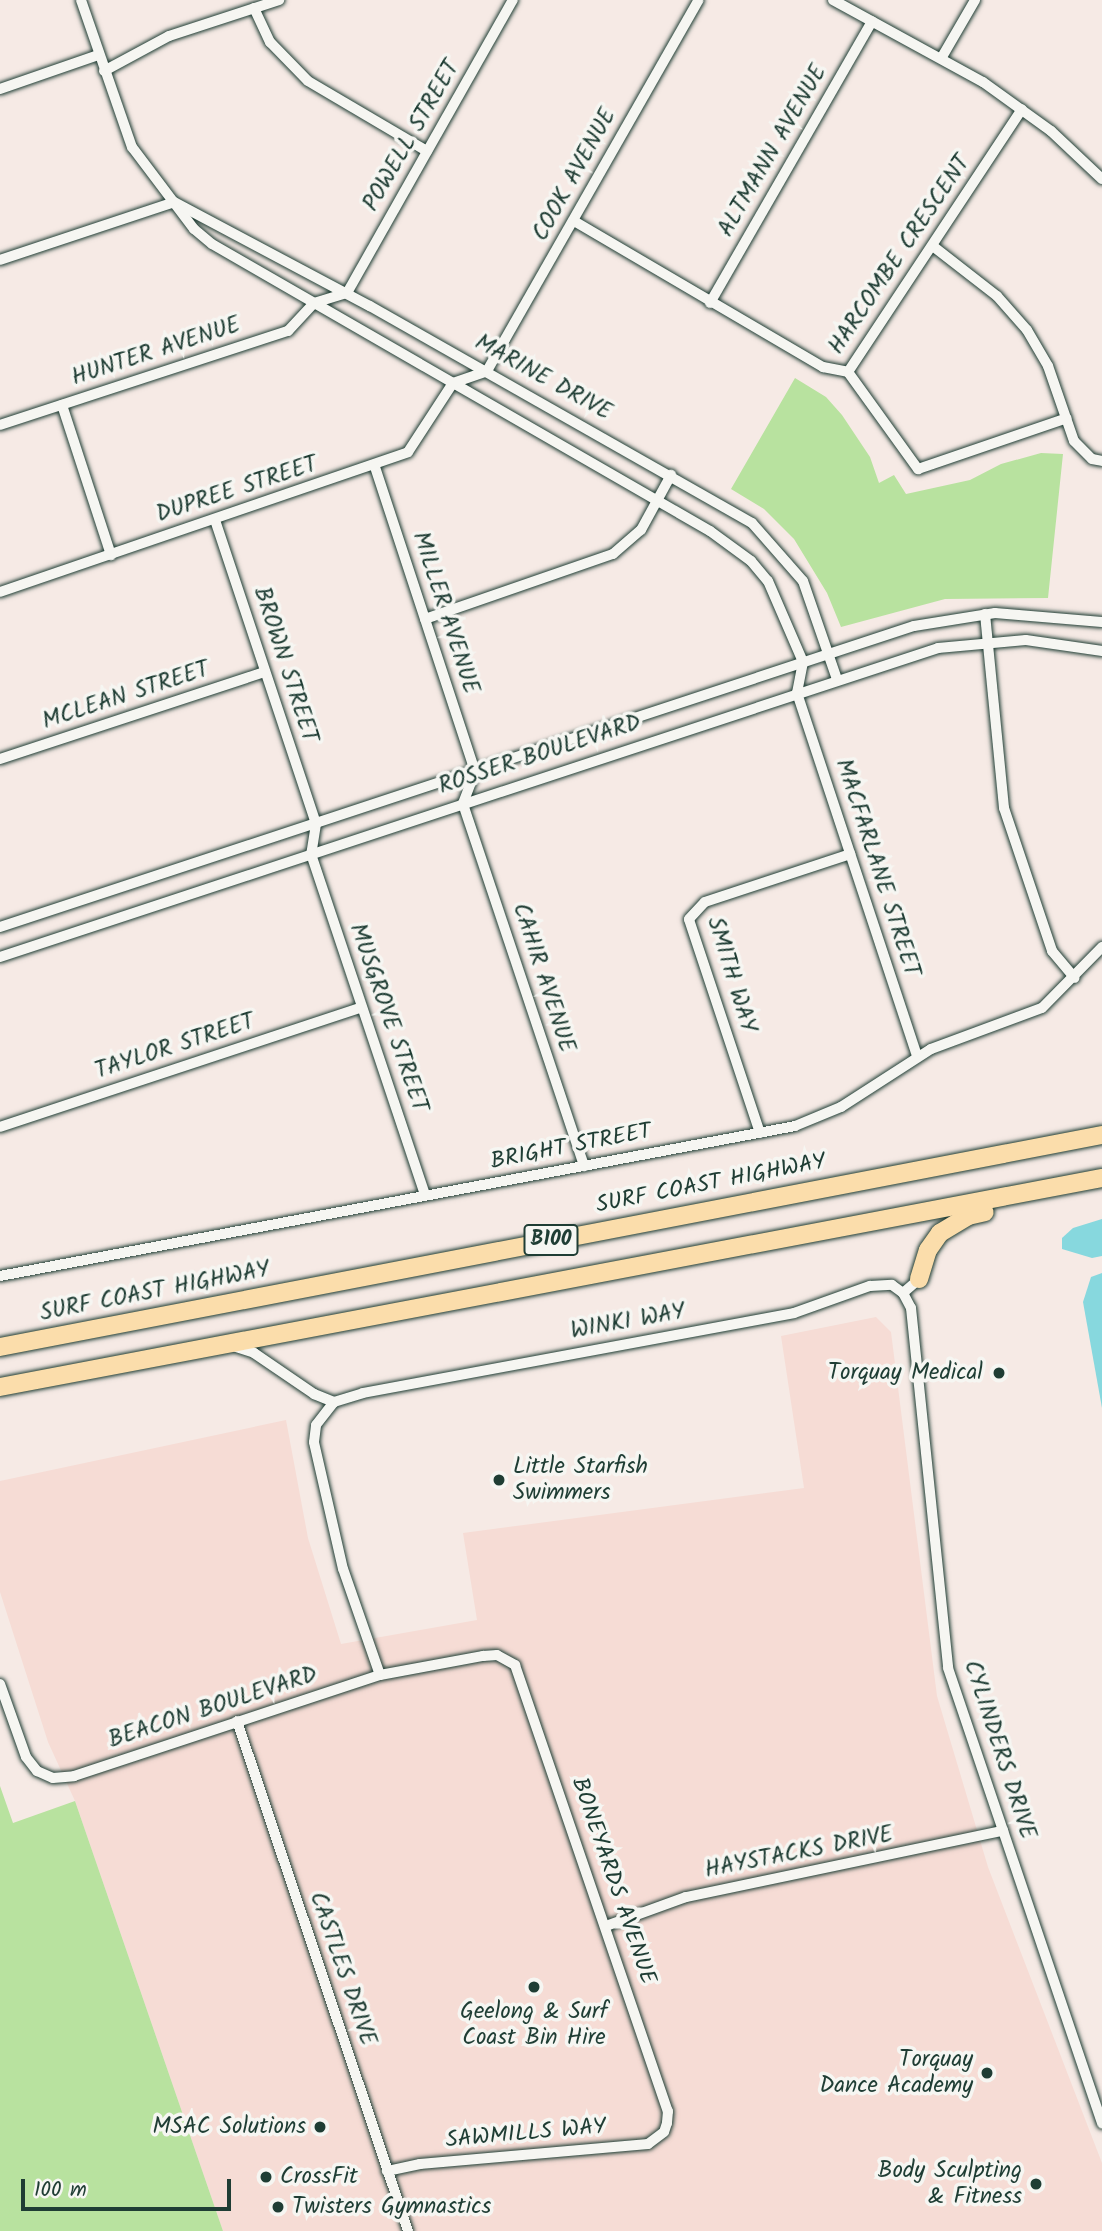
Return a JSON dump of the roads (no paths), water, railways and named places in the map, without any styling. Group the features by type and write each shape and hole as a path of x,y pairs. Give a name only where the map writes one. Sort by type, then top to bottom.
{"main road":[{"name":"SURF COAST HIGHWAY","path":"0,1347 1102,1135"},
{"name":"B100","path":"0,1387 1102,1178"},
{"path":"919,1279 928,1250 953,1223 968,1216 1055,1197 1082,1182"}],"street":[{"name":"MARINE DRIVE","path":"81,0 132,148 194,229 212,244 658,501 751,561 779,599 803,662"},
{"path":"104,71 170,36 279,0"},
{"name":"POWELL STREET","path":"347,293 513,0"},
{"name":"COOK AVENUE","path":"487,371 699,0"},
{"path":"833,0 942,57 1022,109 1102,179"},
{"path":"942,57 975,0"},
{"path":"254,8 271,42 308,81 427,151"},
{"name":"ALTMANN AVENUE","path":"710,303 872,21"},
{"path":"0,89 98,55"},
{"name":"HARCOMBE CRESCENT","path":"574,221 710,303 833,372 848,372 934,247 1022,109"},
{"name":"MARINE DRIVE","path":"174,202 347,293 752,523 773,541 803,581 837,679"},
{"path":"0,260 174,202"},
{"path":"934,247 998,296 1027,330 1048,366 1074,441 1093,459 1102,461"},
{"path":"314,303 347,293"},
{"name":"HUNTER AVENUE","path":"0,425 288,331 314,303"},
{"path":"453,383 487,371"},
{"path":"848,372 918,469 1067,418"},
{"name":"DUPREE STREET","path":"0,592 397,459 418,442 453,383"},
{"path":"62,405 111,555"},
{"name":"MILLER AVENUE","path":"375,467 475,772"},
{"path":"425,619 613,554 632,540 658,501 671,475"},
{"name":"BROWN STREET","path":"215,520 316,824"},
{"path":"985,614 1004,808 1052,951 1075,978"},
{"name":"ROSSER BOULEVARD","path":"0,927 915,626 985,614 1046,614 1102,622"},
{"name":"ROSSER BOULEVARD","path":"0,957 837,679 938,648 989,641 1058,642 1102,651"},
{"path":"797,693 803,662"},
{"name":"MCLEAN STREET","path":"0,759 265,672"},
{"name":"MACFARLANE STREET","path":"797,693 917,1056"},
{"path":"463,804 475,772"},
{"name":"CAHIR AVENUE","path":"463,804 584,1166"},
{"path":"311,854 316,824"},
{"name":"MUSGROVE STREET","path":"311,854 425,1195"},
{"name":"SMITH WAY","path":"760,1133 689,919 705,902 850,854"},
{"name":"BRIGHT STREET","path":"0,1276 760,1133 825,1115 917,1056 1036,1012 1075,978 1102,947"},
{"name":"TAYLOR STREET","path":"0,1127 362,1007"},
{"path":"903,1293 919,1279"},
{"name":"WINKI WAY","path":"334,1402 363,1392 794,1313 870,1286 892,1285 903,1293"},
{"name":"CYLINDERS DRIVE","path":"903,1293 911,1308 948,1668 1102,2124"},
{"path":"229,1345 254,1353 314,1394 334,1402 316,1426 314,1442 343,1569 380,1675"},
{"name":"BEACON BOULEVARD","path":"0,1684 26,1756 37,1771 53,1778 74,1776 380,1675 497,1655"},
{"name":"BONEYARDS AVENUE","path":"497,1655 515,1665 522,1679 668,2111 664,2132"},
{"name":"CASTLES DRIVE","path":"237,1721 408,2231"},
{"name":"HAYSTACKS DRIVE","path":"606,1926 686,1897 1003,1832"},
{"name":"SAWMILLS WAY","path":"387,2171 420,2164 648,2144 664,2132"}],"water":[{"path":"1102,1219 1102,1256 1092,1258 1062,1249 1062,1238 1073,1228"},
{"path":"1102,1273 1102,1408 1083,1302 1091,1277"}],"place":[{"name":"Torquay Medical","path":"999,1373"},
{"name":"Little Starfish Swimmers","path":"499,1480"},
{"name":"Geelong & Surf Coast Bin Hire","path":"534,1987"},
{"name":"Torquay Dance Academy","path":"987,2073"},
{"name":"MSAC Solutions","path":"320,2127"},
{"name":"CrossFit","path":"266,2177"},
{"name":"Body Sculpting & Fitness","path":"1036,2184"},
{"name":"Twisters Gymnastics","path":"278,2207"}]}
